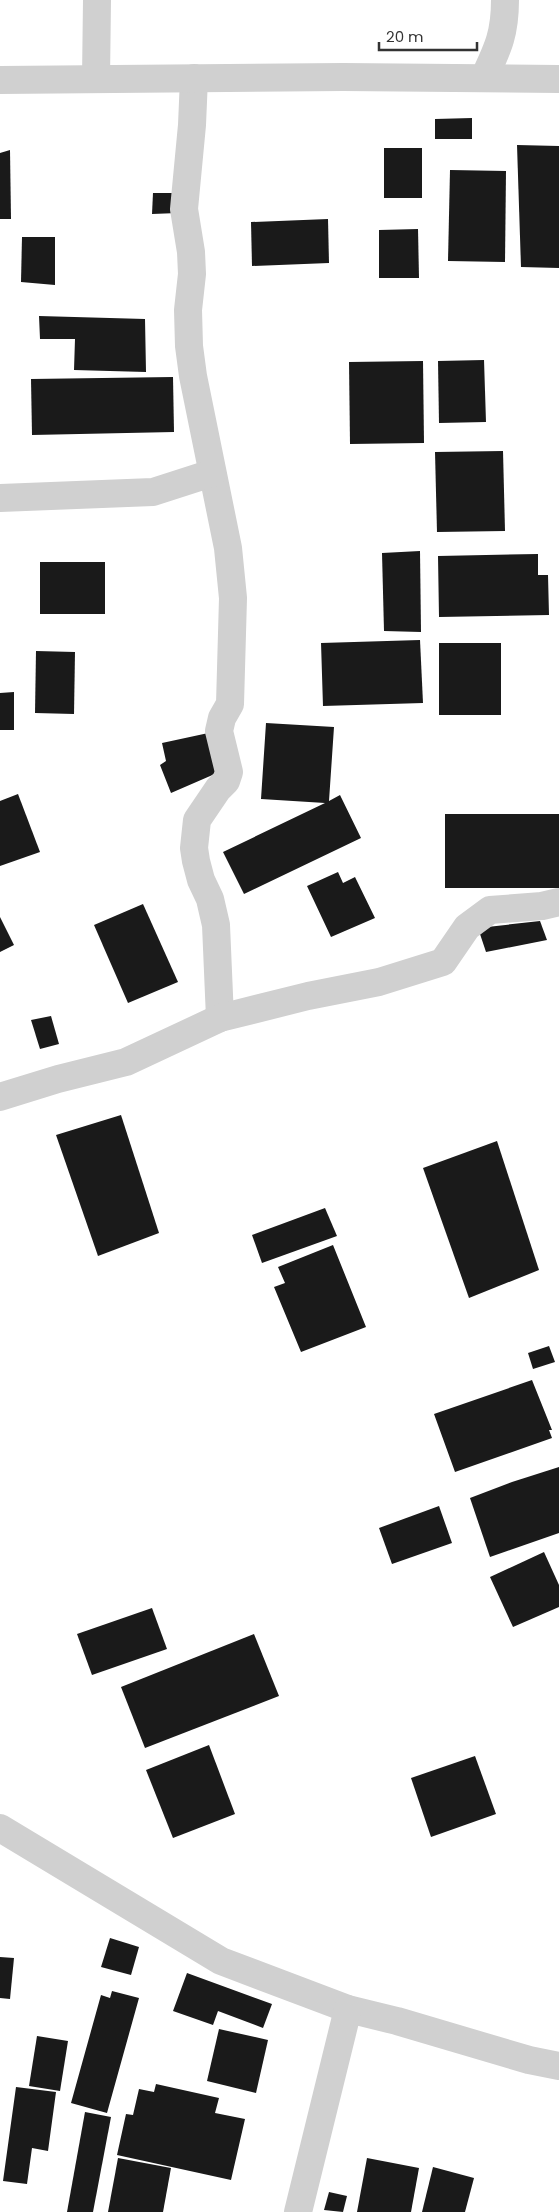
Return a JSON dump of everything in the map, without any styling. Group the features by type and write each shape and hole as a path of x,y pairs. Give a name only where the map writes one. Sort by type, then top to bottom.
{"street":[{"path":"96,79 97,0"},
{"path":"484,78 498,50 505,24 505,0"},
{"path":"0,80 343,77 559,79"},
{"path":"194,78 192,125 184,209 191,252 192,274 188,310 189,346 193,376 228,548 233,598 230,704 222,718 219,731 229,772 226,781 213,795 197,820 194,848 201,880 210,899 216,925 220,1018"},
{"path":"0,498 153,492 212,473"},
{"path":"0,1097 58,1079 126,1062 220,1018 308,996 379,982 443,962 467,927 490,910 542,906 559,902"},
{"path":"0,1828 221,1961 348,2009 397,2020 529,2060 559,2066"},
{"path":"298,2212 348,2009"}],"building":[{"path":"472,118 472,139 435,139 435,119"},
{"path":"517,145 559,146 559,268 521,267"},
{"path":"384,148 422,148 422,198 384,198"},
{"path":"10,150 11,219 0,219 0,153"},
{"path":"450,170 506,171 505,262 448,261"},
{"path":"153,193 178,193 178,213 152,214"},
{"path":"328,219 329,263 252,266 251,222"},
{"path":"418,229 419,278 379,278 379,230"},
{"path":"22,237 55,237 55,285 21,282"},
{"path":"39,316 145,319 146,372 74,370 75,339 40,339"},
{"path":"484,360 486,422 439,423 438,361"},
{"path":"423,361 424,443 350,444 349,362"},
{"path":"173,377 174,432 32,435 31,379"},
{"path":"503,451 505,531 437,532 435,452"},
{"path":"420,551 421,632 384,631 382,553"},
{"path":"538,554 538,575 548,575 549,615 439,617 438,556"},
{"path":"40,562 105,562 105,614 40,614"},
{"path":"420,640 423,703 323,706 321,643"},
{"path":"439,643 501,643 501,715 439,715"},
{"path":"36,651 75,652 74,714 35,713"},
{"path":"14,692 14,730 0,730 0,693"},
{"path":"266,723 334,727 329,801 340,795 361,838 244,894 223,852 325,803 261,799"},
{"path":"213,732 224,770 171,793 160,765 166,761 162,743"},
{"path":"18,794 40,852 0,866 0,801"},
{"path":"445,814 559,814 559,888 445,888"},
{"path":"338,872 343,883 355,877 375,918 331,937 307,886"},
{"path":"143,904 178,982 128,1003 94,925"},
{"path":"0,917 14,945 0,952"},
{"path":"540,921 547,940 486,952 478,928"},
{"path":"51,1016 59,1044 40,1049 31,1020"},
{"path":"121,1115 159,1233 98,1256 56,1135"},
{"path":"497,1141 539,1270 469,1298 423,1168"},
{"path":"325,1208 337,1236 262,1263 252,1235"},
{"path":"333,1245 366,1327 301,1352 274,1287 285,1283 278,1267"},
{"path":"549,1346 555,1362 533,1369 528,1353"},
{"path":"532,1380 552,1430 549,1430 552,1438 455,1472 434,1414"},
{"path":"559,1467 559,1533 490,1557 470,1498"},
{"path":"439,1506 452,1543 392,1564 379,1528"},
{"path":"544,1552 559,1585 559,1607 513,1627 490,1577"},
{"path":"152,1608 167,1649 92,1675 77,1634"},
{"path":"254,1634 279,1696 145,1748 121,1687"},
{"path":"209,1745 235,1814 173,1838 146,1770"},
{"path":"475,1756 496,1814 431,1837 411,1778"},
{"path":"110,1938 139,1947 131,1975 101,1967"},
{"path":"0,1957 14,1958 10,1999 0,1998"},
{"path":"187,1973 272,2004 263,2028 218,2011 213,2025 173,2011"},
{"path":"112,1991 139,1998 107,2113 71,2103 101,1995 110,1998"},
{"path":"219,2029 268,2040 256,2093 207,2081"},
{"path":"37,2036 68,2041 60,2091 29,2086"},
{"path":"156,2084 219,2098 215,2113 245,2119 231,2180 117,2155 126,2114 133,2115 139,2089 154,2092"},
{"path":"16,2087 56,2092 48,2151 32,2148 27,2184 3,2181"},
{"path":"85,2112 111,2117 93,2212 67,2212"},
{"path":"118,2158 171,2168 163,2212 108,2212"},
{"path":"367,2158 419,2168 411,2212 357,2212"},
{"path":"433,2167 474,2178 465,2212 422,2212"},
{"path":"329,2192 347,2196 343,2212 324,2210"}]}
